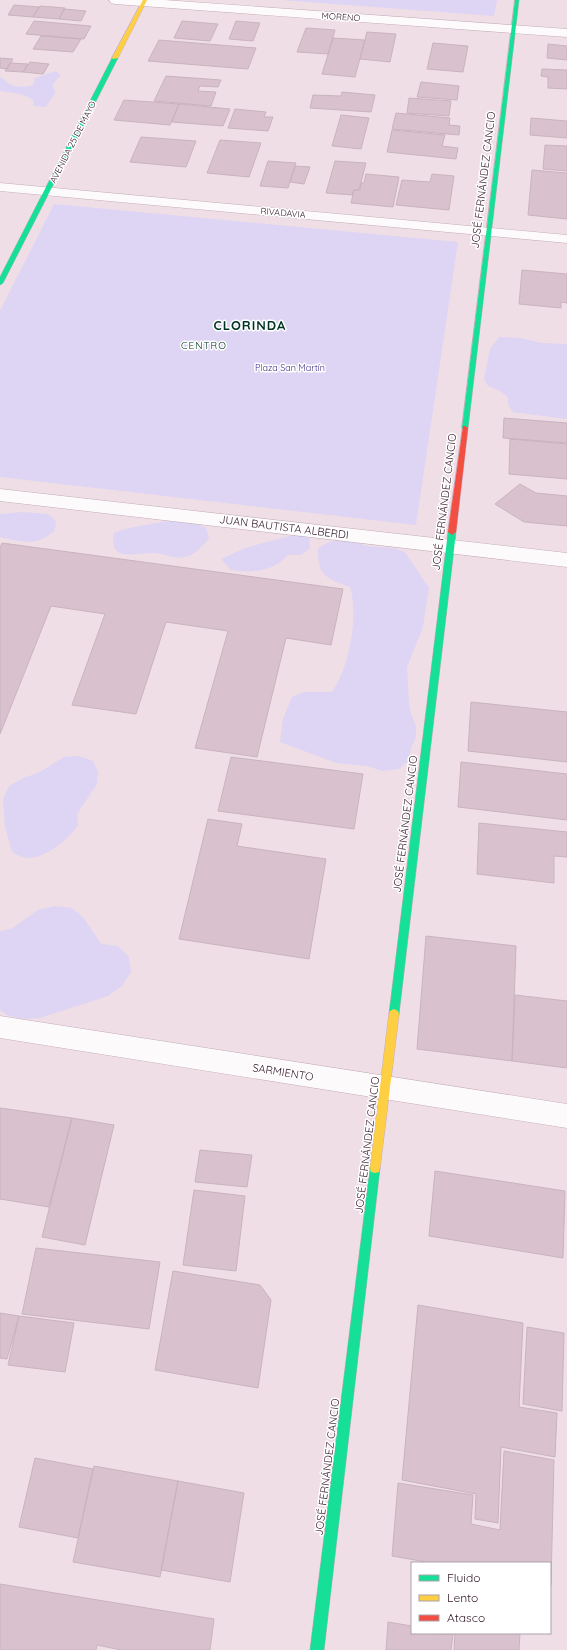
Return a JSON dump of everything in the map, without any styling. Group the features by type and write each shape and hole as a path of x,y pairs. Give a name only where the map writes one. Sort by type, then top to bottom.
{"street":[{"name":"MORENO","path":"115,0 567,33"},
{"name":"JOSÉ FERNÁNDEZ CANCIO","path":"317,1650 517,0"},
{"name":"AVENIDA 25 DE MAYO","path":"0,283 145,1"},
{"name":"RIVADAVIA","path":"0,187 567,239"},
{"name":"JUAN BAUTISTA ALBERDI","path":"0,495 567,560"},
{"name":"SARMIENTO","path":"0,1027 567,1116"}],"green space":[{"path":"281,0 497,0 494,16"},
{"path":"56,71 61,75 53,84 53,89 56,91 46,107 33,106 34,102 23,95 0,91 0,77 14,86 20,87 33,85 35,78"},
{"name":"Plaza San Martín","path":"54,204 458,242 416,525 0,477 0,311"},
{"path":"499,337 520,338 542,343 567,344 567,419 512,412 508,404 508,397 500,391 488,386 484,379 490,349"},
{"path":"23,512 48,514 56,521 55,530 42,539 29,542 0,537 0,514"},
{"path":"167,521 196,523 206,528 209,538 194,553 181,558 158,553 132,555 119,553 115,549 113,542 114,533 133,527"},
{"path":"297,534 309,538 310,548 301,555 288,555 282,561 269,568 254,571 231,570 221,559 245,548"},
{"path":"342,540 356,542 367,546 394,548 405,552 429,588 423,627 407,667 409,703 411,714 416,726 416,737 411,748 409,760 399,769 382,771 367,766 336,763 280,742 283,719 292,697 304,692 332,692 338,682 348,656 353,626 353,599 350,587 325,575 319,565 318,558 318,548 329,542"},
{"path":"79,756 93,761 98,772 97,784 77,814 78,826 54,849 38,857 23,857 12,852 5,827 3,799 9,786 23,778 38,773 64,757"},
{"path":"55,906 72,908 84,918 101,944 118,946 129,957 131,972 122,986 108,996 40,1018 22,1019 7,1015 0,1010 0,931 11,929 38,910"}],"building":[{"path":"14,5 39,7 33,17 8,15"},
{"path":"40,6 65,8 59,19 33,17"},
{"path":"64,9 86,11 81,21 59,19"},
{"path":"34,21 91,26 84,39 26,34"},
{"path":"182,21 218,24 210,41 174,38"},
{"path":"236,21 260,23 253,41 229,39"},
{"path":"306,28 335,30 328,54 297,52"},
{"path":"367,32 396,34 390,62 360,59"},
{"path":"41,36 81,39 73,52 33,49"},
{"path":"333,38 365,40 355,77 322,74"},
{"path":"159,40 256,48 248,69 148,61"},
{"path":"433,43 468,46 463,72 427,69"},
{"path":"548,44 567,46 567,60 547,58"},
{"path":"0,58 13,59 7,69 0,68"},
{"path":"30,62 49,64 43,74 23,72"},
{"path":"10,63 28,64 23,72 5,71"},
{"path":"542,69 567,70 567,89 548,88 548,77 541,76"},
{"path":"166,76 221,80 218,87 200,86 198,91 216,92 211,106 154,101"},
{"path":"421,82 459,86 457,100 417,97"},
{"path":"342,92 375,95 371,112 310,108 313,95 341,96"},
{"path":"409,98 451,101 449,116 407,113"},
{"path":"124,100 179,104 170,125 114,120"},
{"path":"179,104 230,109 223,126 172,122"},
{"path":"235,109 266,112 264,117 273,117 268,131 228,128"},
{"path":"396,113 450,118 449,125 460,126 459,135 392,129"},
{"path":"341,115 369,118 361,149 332,146"},
{"path":"531,118 567,121 567,138 530,135"},
{"path":"392,130 445,135 442,146 458,148 456,159 387,152"},
{"path":"141,137 196,141 186,167 130,162"},
{"path":"220,140 261,143 249,177 207,173"},
{"path":"545,145 567,146 567,171 543,169"},
{"path":"268,161 296,163 288,188 260,186"},
{"path":"335,161 366,163 359,190 354,190 352,195 326,193"},
{"path":"295,166 310,167 304,184 290,182"},
{"path":"532,170 567,173 567,219 528,215"},
{"path":"366,174 399,177 393,207 351,203 354,190 360,190 361,183 364,183"},
{"path":"432,174 454,176 449,210 396,205 402,180 430,182"},
{"path":"522,270 567,274 567,303 561,302 561,308 519,304"},
{"path":"504,418 567,423 567,443 503,438"},
{"path":"510,439 567,444 567,479 509,474"},
{"path":"520,484 536,493 567,496 567,526 524,522 495,504"},
{"path":"2,543 343,589 331,645 286,638 257,757 195,748 228,631 166,622 136,714 72,705 105,614 51,606 0,734 0,548"},
{"path":"471,702 567,712 567,762 468,751"},
{"path":"231,757 363,774 354,829 218,811"},
{"path":"461,762 567,774 567,820 458,807"},
{"path":"208,819 242,824 237,846 326,859 309,959 179,939"},
{"path":"479,823 567,832 567,857 554,856 554,883 477,874"},
{"path":"426,936 516,946 512,1061 417,1049"},
{"path":"515,995 567,1001 567,1068 512,1061"},
{"path":"0,1108 72,1118 49,1207 0,1199"},
{"path":"72,1118 114,1125 85,1245 42,1237"},
{"path":"200,1150 252,1155 247,1187 195,1182"},
{"path":"435,1171 565,1191 563,1258 429,1236"},
{"path":"194,1190 245,1196 236,1271 183,1265"},
{"path":"36,1248 160,1262 149,1329 22,1314"},
{"path":"173,1271 260,1285 271,1300 258,1388 155,1370"},
{"path":"418,1305 523,1323 519,1407 557,1413 555,1457 501,1447 498,1523 475,1519 476,1494 402,1480"},
{"path":"0,1313 19,1316 7,1359 0,1358"},
{"path":"19,1316 74,1323 65,1372 8,1365"},
{"path":"527,1327 564,1333 562,1411 523,1404"},
{"path":"504,1451 554,1460 551,1585 551,1562 426,1562 392,1556 398,1483 473,1495 471,1524 500,1530"},
{"path":"35,1458 93,1469 78,1538 19,1527"},
{"path":"94,1466 178,1481 160,1577 73,1562"},
{"path":"178,1481 244,1493 230,1582 161,1570"},
{"path":"0,1584 214,1619 210,1650 121,1650 97,1645 96,1650 0,1650"},
{"path":"388,1622 411,1626 411,1634 453,1634 451,1650 386,1650"},
{"path":"455,1634 520,1634 519,1650 454,1650"}],"traffic: fast":[{"path":"465,428 517,0"},
{"path":"0,283 115,58"},
{"path":"394,1014 452,532"},
{"path":"317,1650 375,1168"}],"traffic: slow":[{"path":"115,58 145,0"},
{"path":"375,1168 394,1014"}],"traffic: jam":[{"path":"452,532 465,428"}],"district":[{"name":"CLORINDA","path":"250,325"},
{"name":"CENTRO","path":"204,345"}]}
